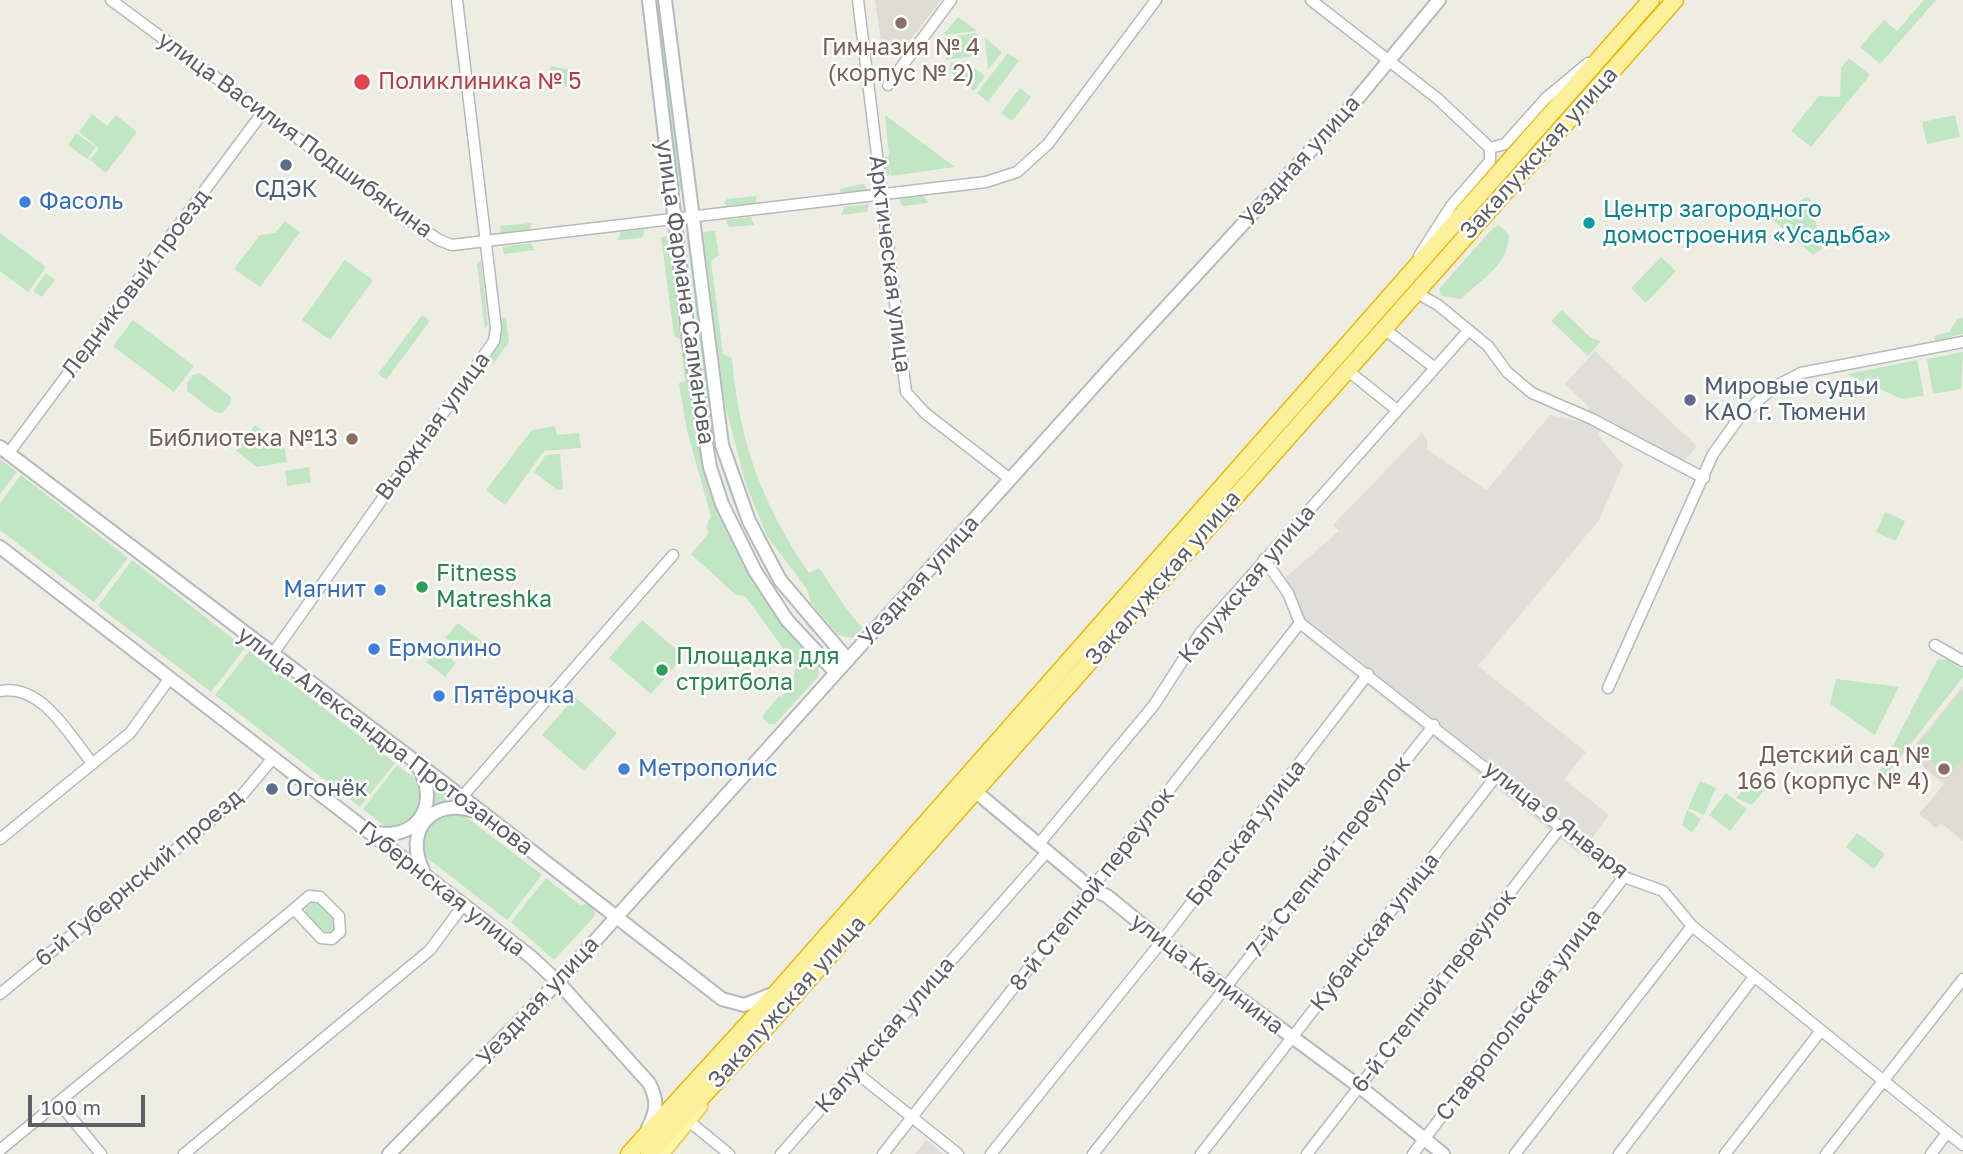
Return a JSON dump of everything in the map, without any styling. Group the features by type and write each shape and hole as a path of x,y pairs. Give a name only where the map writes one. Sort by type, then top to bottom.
{"highway":[{"path":"629,1154 645,1148 777,992 1651,0"},
{"name":"Закалужская улица","path":"645,1148 714,1084 1675,0"}],"main road":[{"path":"661,1154 690,1122 714,1084"}],"street":[{"name":"улица Василия Подшибякина","path":"111,0 439,240 452,245 881,196 986,182 1017,172 1048,144 1156,0"},
{"name":"Вьюжная улица","path":"272,655 372,511 488,353 496,328 457,0"},
{"name":"улица Фармана Салманова","path":"649,0 699,418 710,467 722,504 755,571 787,620 836,673"},
{"name":"улица Фармана Салманова","path":"665,0 713,395 722,445 736,490 780,580 848,660"},
{"name":"Арктическая улица","path":"858,0 909,398 1010,479"},
{"path":"888,85 951,0"},
{"path":"1311,0 1390,60 1490,148"},
{"name":"Уездная улица","path":"389,1154 558,982 1390,60 1439,0"},
{"path":"1490,148 1505,144 1546,98 1599,56"},
{"name":"Ледниковый проезд","path":"4,451 263,112"},
{"path":"1410,272 1428,237 1489,161 1490,148"},
{"path":"1415,292 1438,305 1467,332 1488,346 1507,372 1532,393 1592,419 1704,478"},
{"path":"1383,328 1435,368"},
{"name":"Калужская улица","path":"781,1154 1042,849 1154,705 1201,632 1467,332"},
{"path":"1608,688 1713,454 1730,428 1774,387 1801,373 1963,341"},
{"path":"1347,370 1397,410"},
{"name":"улица Александра Протозанова","path":"4,451 462,797 722,999 744,1005 756,1003 777,992"},
{"name":"Губернская улица","path":"0,547 464,904 558,982 649,1083 656,1096 657,1107 645,1148"},
{"path":"462,797 673,555"},
{"path":"1264,559 1288,593 1300,623"},
{"name":"улица 9 Января","path":"1300,623 1434,725 1624,877 1662,891 1692,926 1881,1082 1963,1145"},
{"name":"8-й Степной переулок","path":"883,1154 1093,890 1300,623"},
{"path":"1935,645 1963,661"},
{"name":"Братская улица","path":"991,1154 1162,941 1368,674"},
{"path":"0,839 130,733 170,678"},
{"path":"0,691 23,691 38,698 92,763"},
{"name":"7-й Степной переулок","path":"1093,1154 1434,725"},
{"name":"6-й Губернский проезд","path":"0,994 243,794 274,757"},
{"path":"368,831 382,834 404,832 422,815 429,790 416,763"},
{"name":"Кубанская улица","path":"1201,1154 1497,775"},
{"name":"улица Калинина","path":"975,791 1093,890 1107,896 1162,941 1360,1087 1443,1154"},
{"path":"425,874 415,844 426,819 438,811 453,807 482,813"},
{"name":"6-й Степной переулок","path":"1307,1154 1560,828"},
{"name":"Ставропольская улица","path":"1413,1154 1624,877"},
{"path":"0,1150 309,896 320,897 339,916 340,932 332,939 321,938 294,909"},
{"path":"184,1154 430,950 464,904"},
{"path":"1515,1154 1692,926"},
{"path":"1619,1154 1754,977"},
{"path":"1826,1154 1963,979"},
{"path":"1725,1154 1820,1032"},
{"path":"853,1070 958,1154"},
{"path":"59,1104 101,1154"},
{"path":"690,1122 729,1154"},
{"path":"1931,1154 1947,1133"}],"shaded area":[{"name":"Гимназия № 4 (корпус № 2)","path":"875,0 941,0 906,46 882,48"},
{"path":"1595,351 1697,446 1680,466 1606,419 1598,435 1623,465 1599,520 1478,666 1586,752 1564,779 1609,815 1580,854 1297,629 1286,577 1339,531 1333,525 1422,433 1427,439 1427,449 1487,490 1550,415 1583,422 1589,407 1565,384"},
{"name":"Детский сад № 166 (корпус № 4)","path":"1963,686 1963,841 1941,823 1936,828 1919,814 1944,784 1908,754"},
{"path":"926,1140 933,1145 943,1154 915,1154"}],"green space":[{"path":"655,0 659,0 682,191 678,192"},
{"path":"1924,0 1936,0 1880,64 1860,47 1884,20 1897,31"},
{"path":"958,17 977,31 943,35"},
{"path":"977,33 980,55 946,60 944,38"},
{"path":"985,38 1002,52 988,70"},
{"path":"1008,53 1019,61 988,102 977,93"},
{"path":"1849,58 1870,75 1811,147 1791,131 1819,96 1840,97 1841,68"},
{"path":"966,61 985,76 974,91 950,72 950,63"},
{"path":"551,66 570,70 566,87 547,81"},
{"path":"1020,88 1031,97 1012,121 1001,113"},
{"path":"92,114 107,126 116,115 137,132 106,173 90,160 99,148 79,132"},
{"path":"885,115 955,167 891,176 889,162 890,175 886,176 883,158 889,155"},
{"path":"1955,115 1960,137 1927,144 1922,122"},
{"path":"76,133 96,147 87,159 68,145"},
{"path":"864,184 868,191 842,194 839,189"},
{"path":"757,196 755,204 727,206 724,203 727,199"},
{"path":"923,196 929,203 904,206 901,204 900,199"},
{"path":"1806,197 1810,198 1822,249 1813,255 1772,219"},
{"path":"869,204 867,212 841,215 844,207"},
{"path":"751,217 754,225 730,227 726,220"},
{"path":"285,221 300,232 260,287 234,269 260,235 275,233"},
{"path":"532,223 529,231 501,234 500,226"},
{"path":"1499,225 1509,235 1499,264 1461,299 1441,296 1439,289 1492,229"},
{"path":"645,229 642,238 618,240 621,232"},
{"path":"715,231 719,255 711,261 723,354 732,358 735,389 747,445 766,497 792,547 809,573 819,568 863,628 852,638 838,635 811,603 807,589 767,536 746,485 725,405 703,232"},
{"path":"0,233 46,267 28,292 0,271"},
{"path":"686,234 690,234 735,493 815,630 812,632 755,549 730,494 707,400"},
{"path":"673,236 678,325 684,340 715,497 818,662 819,672 816,679 775,724 769,724 762,717 779,696 787,691 786,688 793,681 796,666 745,596 736,595 691,554 709,533 706,527 711,516 687,431 679,383 685,381 680,339 674,336 661,237"},
{"path":"530,243 535,250 504,254 502,247"},
{"path":"1661,257 1676,271 1646,303 1631,288"},
{"path":"345,260 373,280 330,340 302,320"},
{"path":"481,260 488,324 485,330 477,264"},
{"path":"46,273 55,280 42,297 33,291"},
{"path":"1562,310 1591,338 1601,341 1588,356 1551,321"},
{"path":"422,315 430,321 386,380 378,374"},
{"path":"506,317 509,342 493,364 490,359 500,336 500,319"},
{"path":"1963,318 1963,334 1935,341 1934,336 1949,332 1957,319"},
{"path":"133,320 194,366 174,392 113,346"},
{"path":"1963,352 1961,389 1933,394 1927,359"},
{"path":"1917,360 1924,396 1902,399 1847,374"},
{"path":"200,373 231,397 230,404 222,413 215,412 187,391 187,383 193,375"},
{"path":"255,425 285,448 287,462 257,467 236,451"},
{"path":"555,426 557,435 579,433 581,448 544,451 505,505 486,490 532,430"},
{"path":"560,454 563,489 557,490 534,472 546,455"},
{"path":"0,459 17,472 0,494"},
{"path":"309,467 311,482 287,486 285,471"},
{"path":"21,475 128,558 94,602 0,530 0,503"},
{"path":"1885,512 1905,521 1896,541 1876,532"},
{"path":"132,560 245,648 211,692 98,606"},
{"path":"642,620 684,656 651,694 609,658"},
{"path":"458,623 483,642 471,658 445,638"},
{"path":"437,648 456,663 445,677 426,662"},
{"path":"249,651 395,763 360,807 215,695"},
{"path":"1938,659 1948,660 1963,670 1963,677 1877,787 1873,784"},
{"path":"1836,679 1899,687 1875,735 1830,704"},
{"path":"1963,690 1963,759 1949,776 1915,748"},
{"path":"575,697 617,733 584,771 542,735"},
{"path":"397,765 424,785 426,793 412,821 390,830 363,809"},
{"path":"1755,775 1770,783 1752,805 1736,798"},
{"path":"1700,781 1716,788 1704,815 1688,808"},
{"path":"432,783 457,802 428,812"},
{"path":"1726,793 1747,809 1730,831 1709,815"},
{"path":"457,810 542,875 507,920 422,854 420,839 429,820"},
{"path":"1687,810 1701,819 1692,833 1682,825"},
{"path":"1857,833 1885,854 1874,869 1846,847"},
{"path":"546,878 580,905 591,903 596,908 594,917 554,960 511,922"},
{"path":"308,900 318,900 338,923 334,933 323,932 305,913"}],"place":[{"name":"Гимназия № 4 (корпус № 2)","path":"901,23"},
{"name":"Поликлиника № 5","path":"362,82"},
{"name":"СДЭК","path":"286,165"},
{"name":"Фасоль","path":"25,202"},
{"name":"Центр загородного домостроения «Усадьба»","path":"1589,223"},
{"name":"Мировые судьи КАО г. Тюмени","path":"1690,400"},
{"name":"Библиотека №13","path":"352,439"},
{"name":"Fitness Matreshka","path":"422,587"},
{"name":"Магнит","path":"380,590"},
{"name":"Ермолино","path":"374,649"},
{"name":"Площадка для стритбола","path":"662,670"},
{"name":"Пятёрочка","path":"439,696"},
{"name":"Метрополис","path":"624,769"},
{"name":"Детский сад № 166 (корпус № 4)","path":"1944,769"},
{"name":"Огонёк","path":"272,789"}]}
